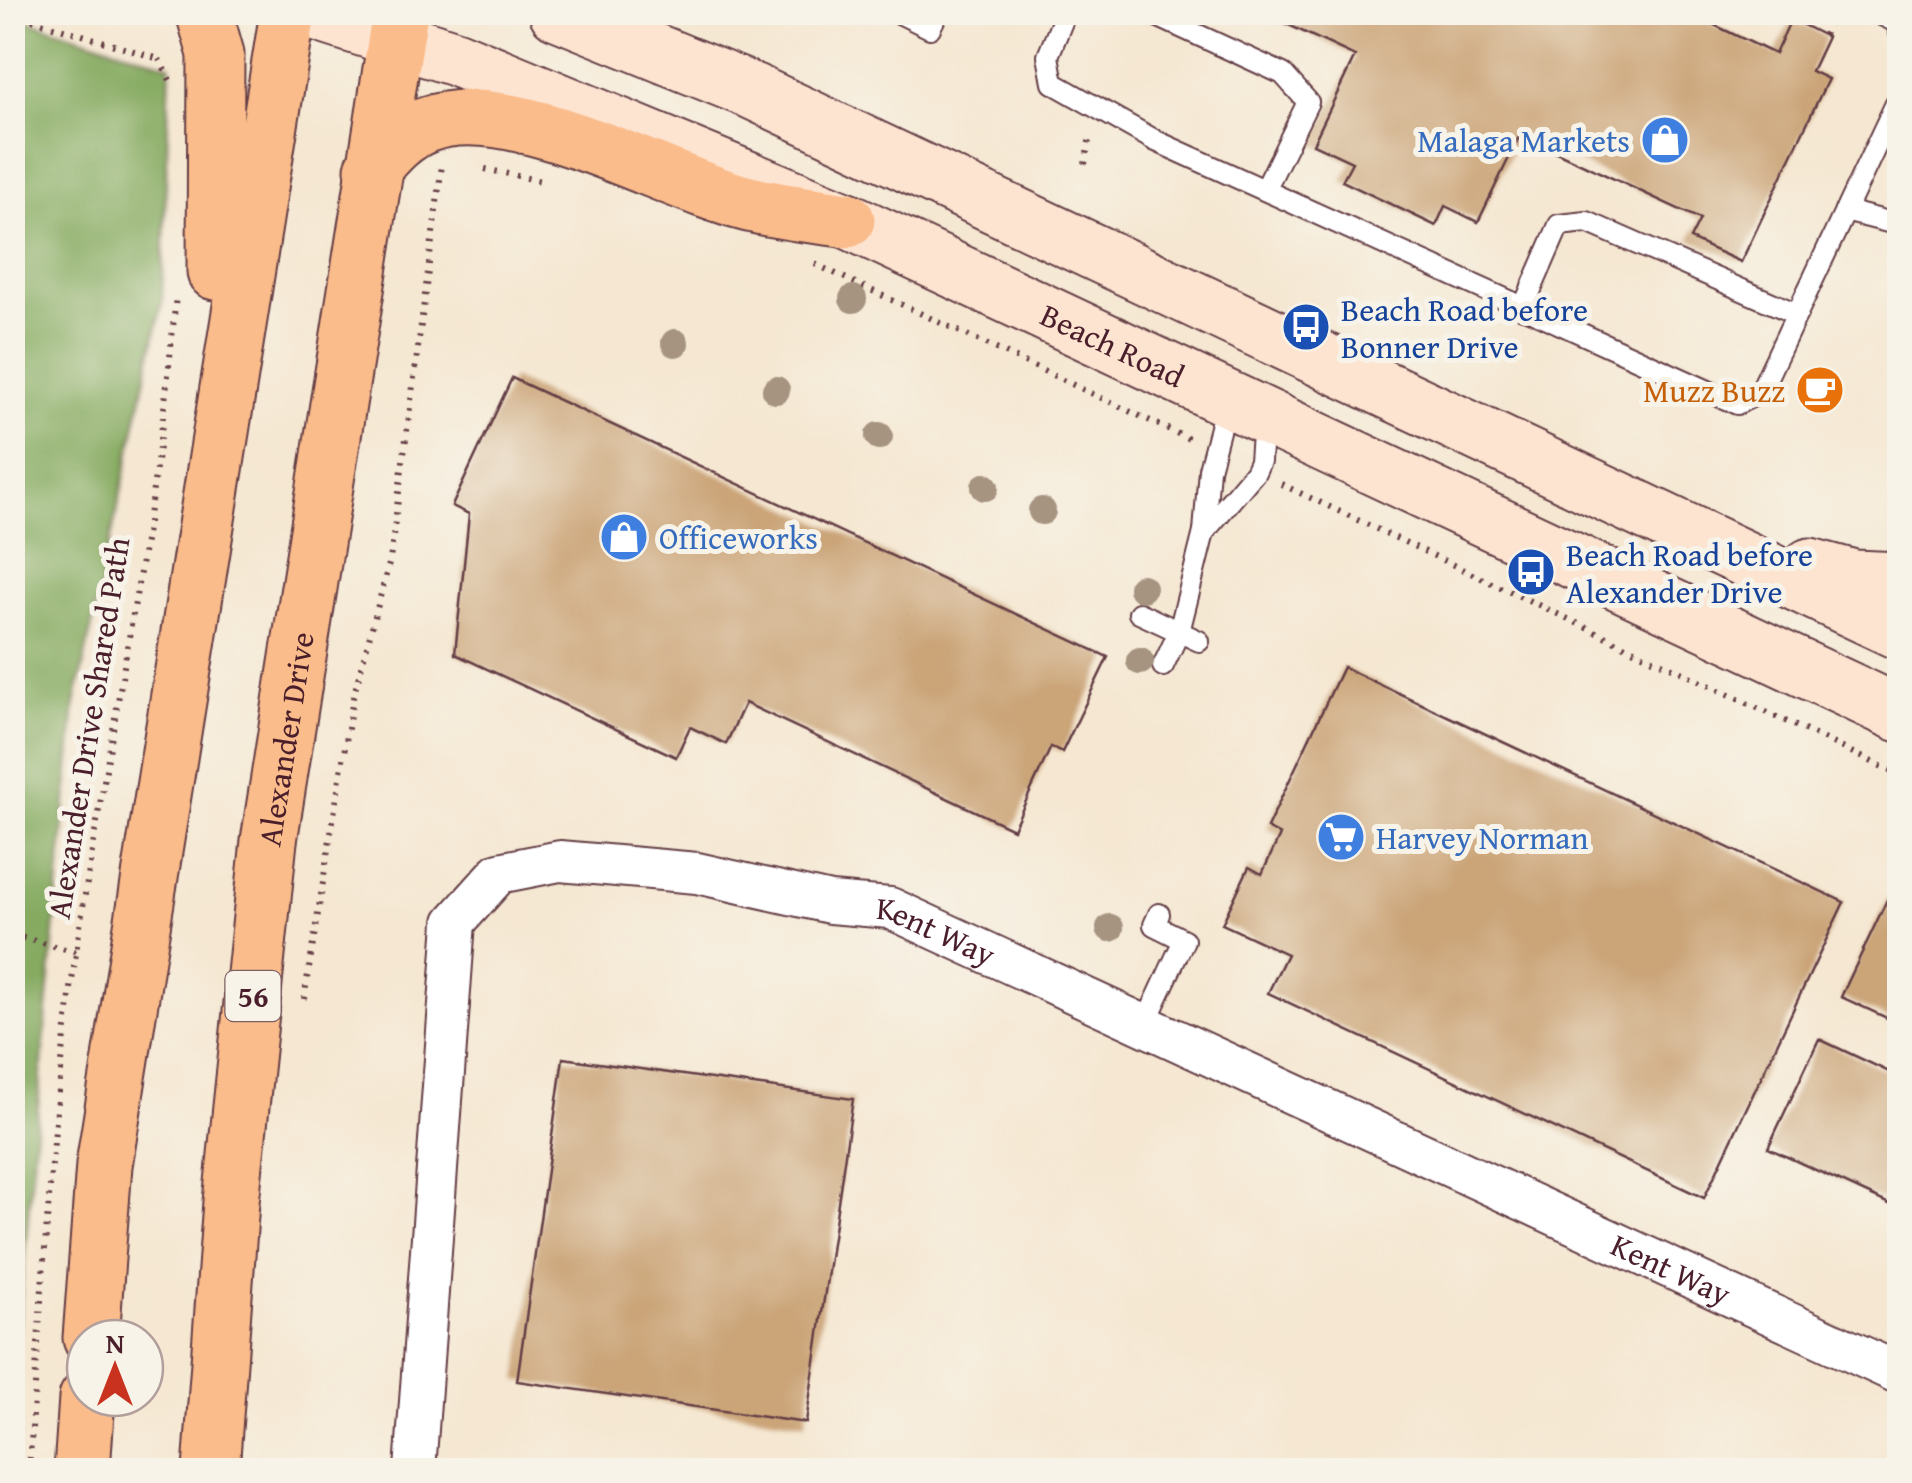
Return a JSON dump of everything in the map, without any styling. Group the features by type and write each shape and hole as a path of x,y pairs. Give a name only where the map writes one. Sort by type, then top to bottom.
{"main road":[{"path":"204,12 216,54 218,187 205,525"},
{"path":"92,1318 104,1164 288,12"},
{"name":"Beach Road","path":"312,12 399,26 455,58 848,220 1252,436 1893,707"},
{"path":"557,12 752,91 1900,632"},
{"name":"Alexander Drive","path":"212,1470 232,1202 269,841 399,26"},
{"path":"374,169 396,142 427,124 478,118 536,128 748,204 848,220"},
{"path":"1103,259 1120,294 1226,347 1260,390 1252,436"},
{"path":"1668,524 1854,578 1900,580"},
{"path":"82,1470 86,1418"}],"street":[{"name":"Kent Way","path":"416,1470 455,922 499,873 560,861 697,873 830,903 890,908 1900,1374"}],"lane":[{"path":"897,12 930,28 938,12"},
{"path":"1066,12 1048,56 1054,83 1156,140 1737,404 1760,392 1900,95"},
{"path":"1148,12 1283,74 1308,102 1265,190"},
{"path":"1875,12 1896,22 1900,33"},
{"path":"1846,211 1900,225"},
{"path":"1523,308 1559,225 1588,222 1796,314"},
{"path":"1163,666 1179,632 1204,532 1215,452 1252,436"},
{"path":"1204,532 1252,436"},
{"path":"1139,613 1199,641"},
{"path":"1144,1024 1184,940 1154,925 1159,914"}],"path":[{"path":"1824,35 1835,12"},
{"path":"12,13 159,59 174,90"},
{"path":"304,999 353,698 390,560 403,476 443,159 427,124"},
{"path":"1085,164 1088,150"},
{"path":"479,167 550,184"},
{"path":"807,261 1215,452"},
{"name":"Alexander Drive Shared Path","path":"29,1470 50,1184 77,952 167,403 176,286"},
{"path":"1252,436 1900,776"},
{"path":"12,935 77,952"}],"green space":[{"path":"13,16 170,65 162,303 75,704 13,1380"}],"building":[{"name":"Malaga Markets","path":"1261,12 1687,12 1775,54 1791,19 1827,37 1811,71 1828,79 1741,262 1690,239 1700,219 1520,135 1478,222 1445,206 1436,226 1342,181 1352,162 1313,144 1355,56"},
{"path":"512,378 1108,657 1062,752 1051,747 1013,829 745,703 726,744 690,727 676,757 455,654 469,514 452,506"},
{"path":"1343,667 1844,902 1704,1198 1268,993 1287,954 1222,924 1249,867 1262,874 1280,835 1267,828"},
{"path":"1893,887 1900,890 1900,1024 1841,997"},
{"path":"1819,1039 1900,1077 1900,1209 1768,1148"},
{"path":"563,1058 853,1099 806,1423 517,1381"}],"place":[{"name":"Malaga Markets","path":"1665,140"},
{"name":"Beach Road before Bonner Drive","path":"1306,327"},
{"name":"Muzz Buzz","path":"1820,390"},
{"name":"Officeworks","path":"624,537"},
{"name":"Beach Road before Alexander Drive","path":"1531,572"},
{"name":"Harvey Norman","path":"1341,837"}]}
